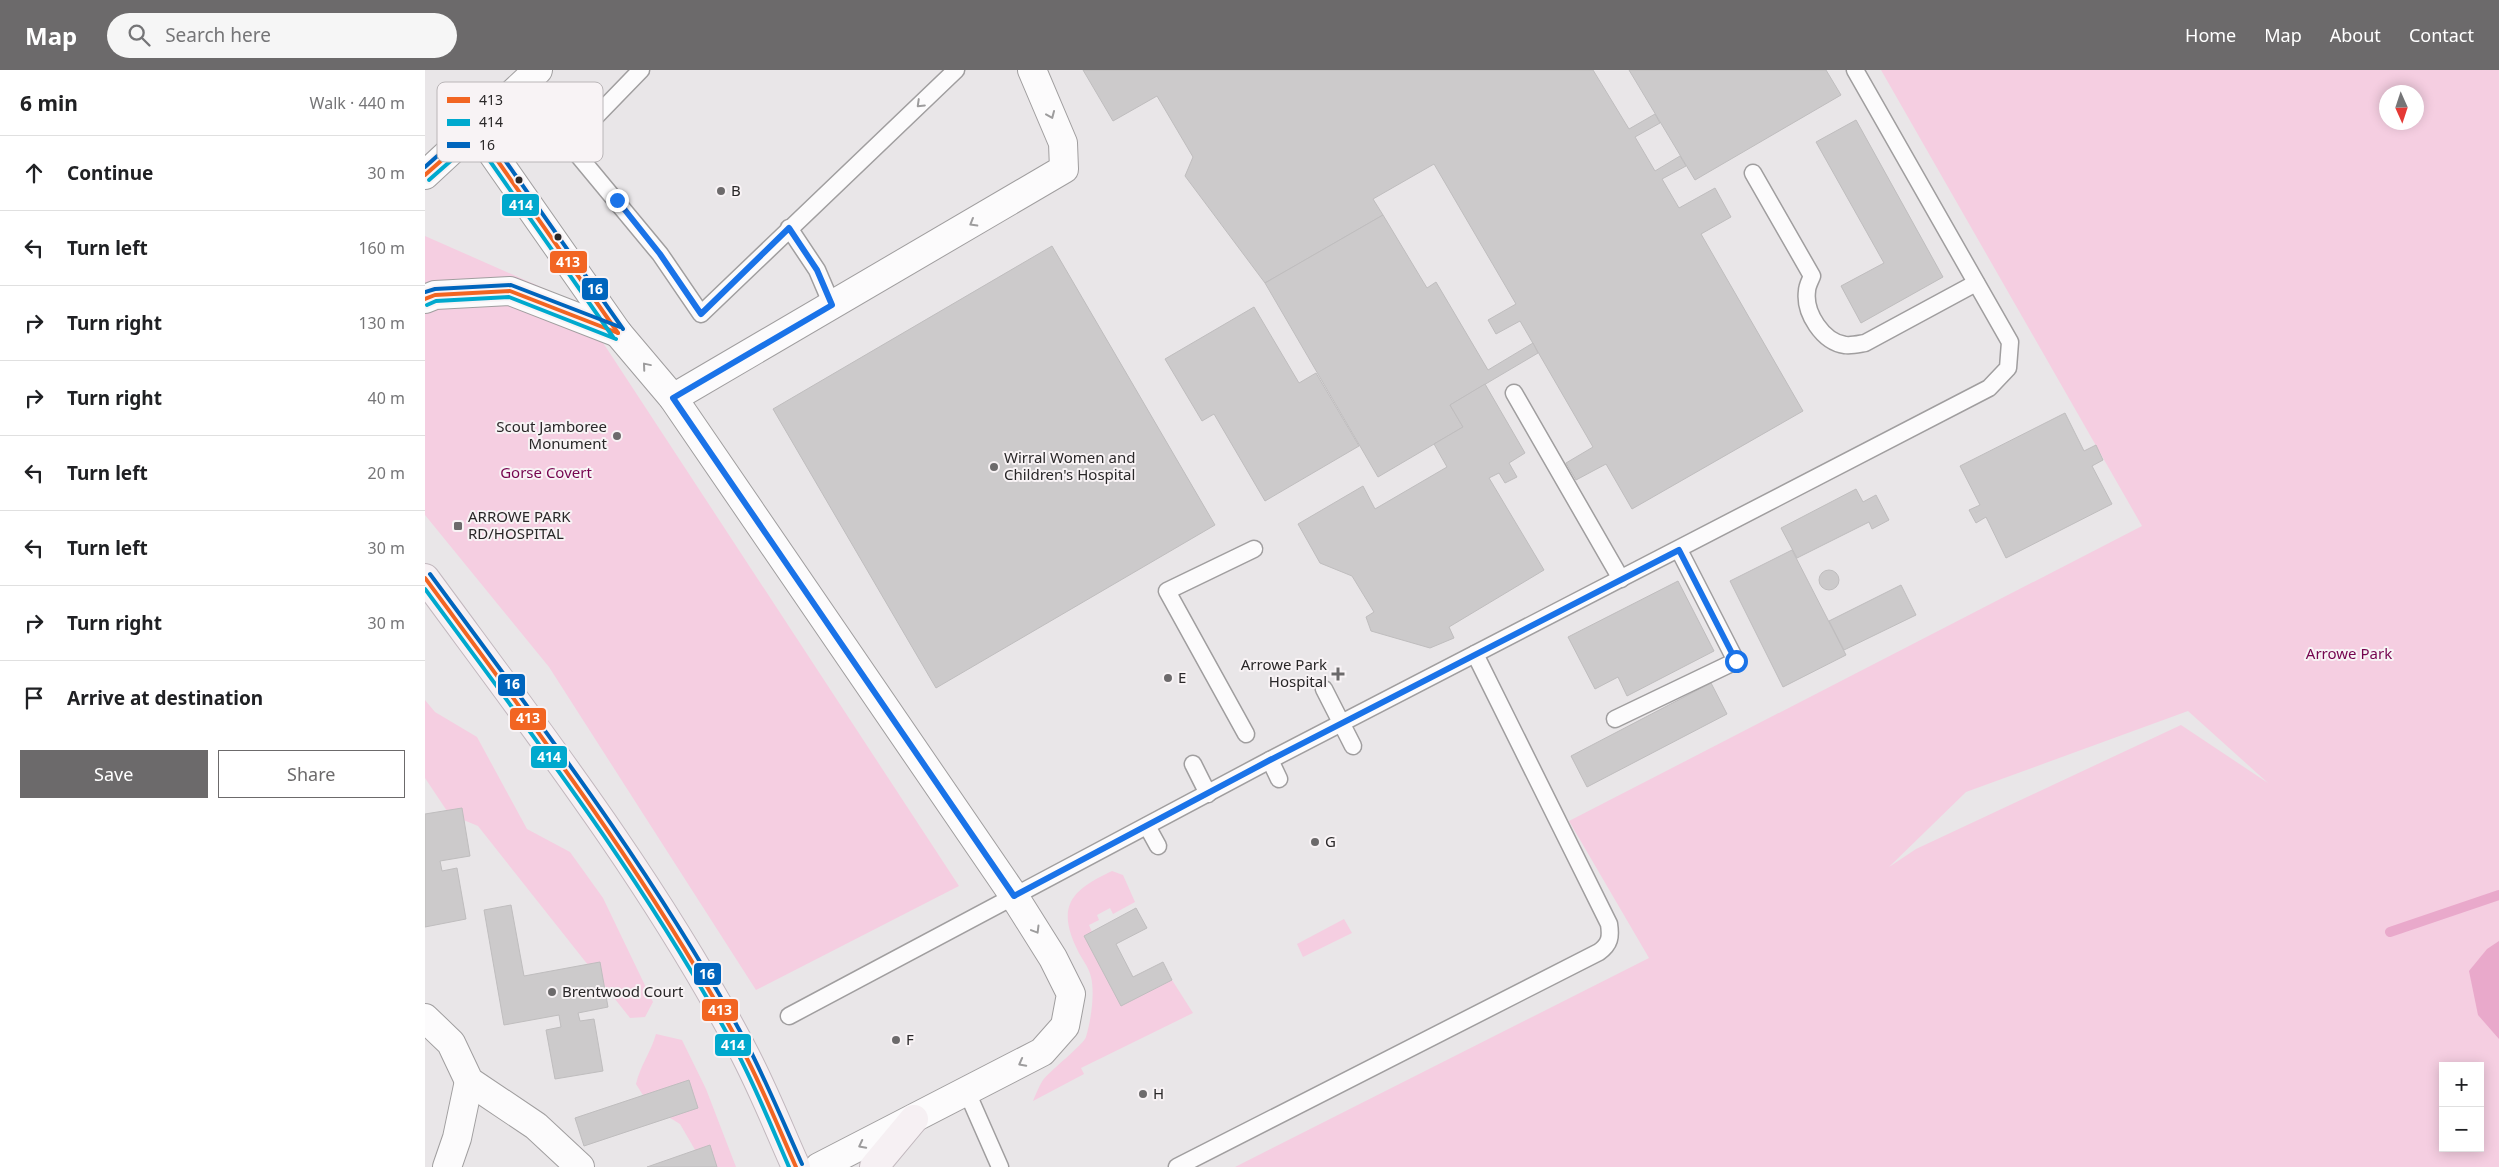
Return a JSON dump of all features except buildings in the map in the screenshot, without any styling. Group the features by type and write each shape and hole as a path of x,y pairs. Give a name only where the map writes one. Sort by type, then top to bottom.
{"main road":[{"path":"425,578 552,750 675,931 742,1048 796,1167"},
{"path":"874,1167 915,1118"}],"street":[{"path":"526,82 538,70"},
{"path":"673,398 1064,169 1063,143 1032,70"},
{"path":"425,175 440,162"},
{"path":"498,162 618,333 673,398 1014,896 1053,958 1071,994 1065,1026 1042,1052 819,1167"},
{"path":"425,300 435,295 510,291 618,333"},
{"path":"425,1018 451,1042 469,1081 536,1126 580,1167"},
{"path":"447,1167 457,1138 469,1081"}],"lane":[{"path":"603,109 641,70"},
{"path":"584,162 660,254 701,314 956,70"},
{"path":"789,1016 1270,760 1989,388 2008,368 2010,342 1855,70"},
{"path":"1753,174 1812,276 1807,291 1807,304 1815,324 1828,338 1845,345 1865,343 1977,283"},
{"path":"789,228 817,270 832,305"},
{"path":"1514,393 1621,579"},
{"path":"1246,734 1167,591 1254,549"},
{"path":"1615,719 1736,661 1679,550"},
{"path":"1177,1167 1608,946 1610,936 1609,924 1475,654"},
{"path":"1324,689 1353,746"},
{"path":"1270,760 1279,779"},
{"path":"1193,764 1208,794"},
{"path":"1147,826 1158,846"},
{"path":"967,1092 1000,1167"}],"green space":[{"name":"Arrowe Park","path":"1881,70 2499,70 2499,1167 1235,1167 1649,958 1569,821 2142,526","holes":["2188,711 2268,783 2181,725 1916,849 1889,867 1966,792"]},
{"name":"Gorse Covert","path":"425,236 577,303 959,886 756,990 549,667 425,515"},
{"path":"425,700 435,712 477,737 527,829 570,852 603,898 653,1002 645,1017 630,1018 478,826 449,814 425,778"},
{"path":"1112,871 1123,875 1135,902 1113,914 1110,908 1097,915 1099,920 1089,925 1092,932 1084,936 1121,1006 1172,980 1193,1013 1081,1068 1084,1074 1033,1101 1043,1080 1086,1037 1093,991 1089,970 1071,934 1068,910 1078,892"},
{"path":"1344,919 1352,933 1303,957 1297,944"},
{"path":"656,1034 682,1040 706,1089 736,1167 701,1167 694,1148 680,1124 649,1105 636,1084"}],"shaded area":[{"path":"2499,941 2499,1039 2478,1015 2469,971 2487,949"}],"waterway":[{"path":"2390,932 2499,895"}],"transit line":[{"name":"16","path":"425,167 437,156"},
{"name":"413","path":"425,175 440,162"},
{"name":"414","path":"429,180 449,162"},
{"name":"414","path":"491,162 613,337"},
{"name":"413","path":"498,162 618,333"},
{"name":"16","path":"506,162 623,329"},
{"name":"16","path":"425,292 435,289 511,285 620,327"},
{"name":"413","path":"425,299 435,295 510,291 618,333"},
{"name":"414","path":"427,305 436,301 509,297 616,339"},
{"name":"16","path":"430,574 597,803 675,921 747,1044 802,1164"},
{"name":"413","path":"425,578 591,807 669,925 706,985 749,1062 796,1167"},
{"name":"414","path":"425,589 549,757 628,871 666,930 736,1050 789,1167"}],"place":[{"name":"B","path":"721,191"},
{"name":"Scout Jamboree Monument","path":"617,436"},
{"name":"Wirral Women and Children's Hospital","path":"994,467"},
{"name":"ARROWE PARK RD/HOSPITAL","path":"458,526"},
{"name":"Arrowe Park Hospital","path":"1338,674"},
{"name":"E","path":"1168,678"},
{"name":"G","path":"1315,842"},
{"name":"Brentwood Court","path":"552,992"},
{"name":"F","path":"896,1040"},
{"name":"H","path":"1143,1094"}],"route":[{"path":"617,200 660,254 701,314 789,228 817,270 832,305 673,398 1014,896 1270,760 1679,550 1736,661"}]}
